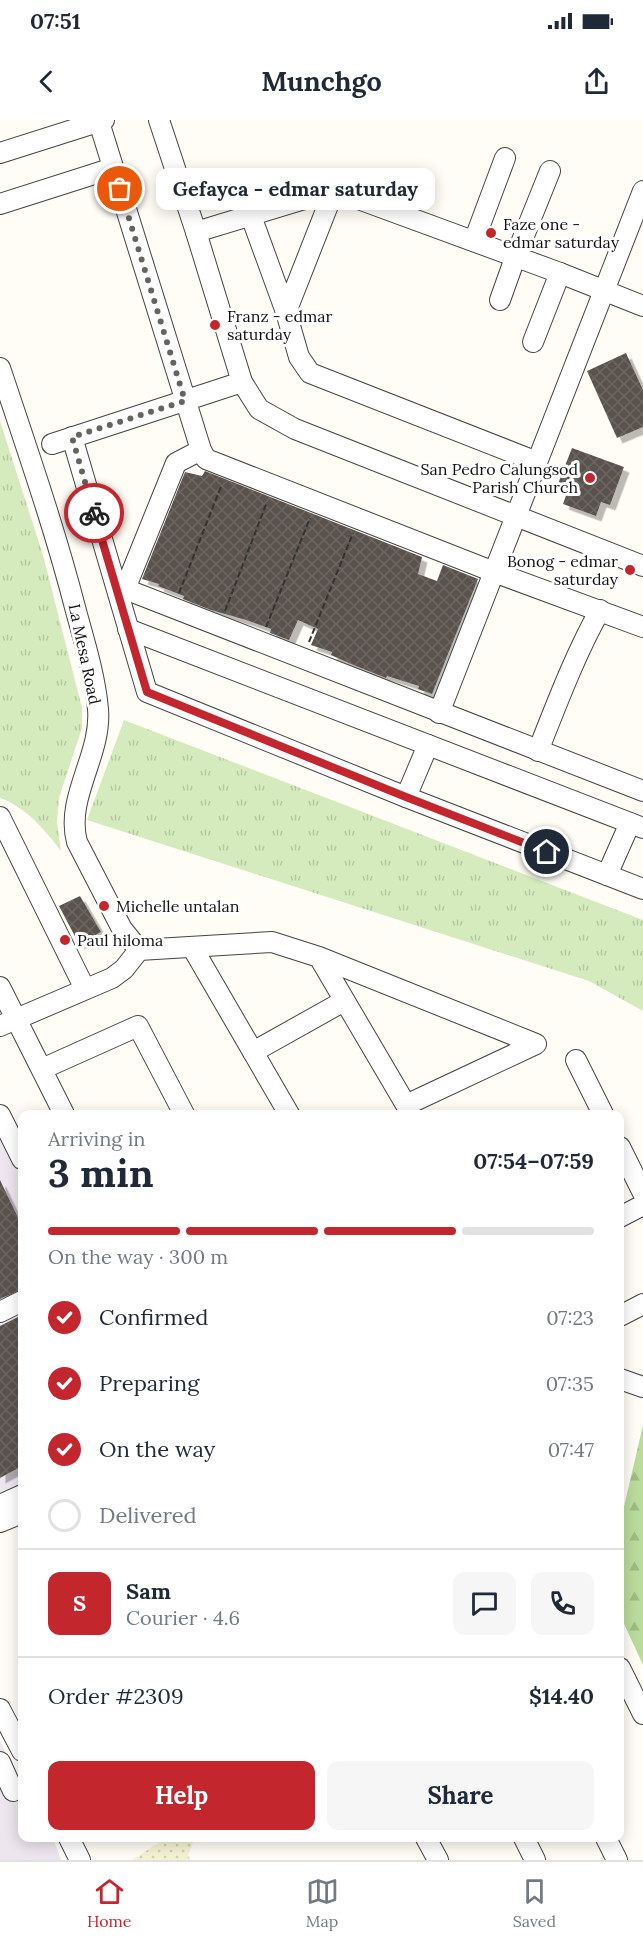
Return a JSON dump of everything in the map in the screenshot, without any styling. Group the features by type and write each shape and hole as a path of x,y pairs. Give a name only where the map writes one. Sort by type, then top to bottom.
{"street":[{"path":"159,120 242,382 259,409 295,429 643,566"},
{"path":"0,153 101,121 113,168 185,401 206,459 494,572 643,627"},
{"path":"474,241 505,158"},
{"path":"0,204 113,168"},
{"path":"500,300 514,258 550,171"},
{"path":"196,232 334,190 643,306"},
{"path":"286,312 334,190"},
{"path":"439,713 643,191"},
{"path":"251,216 286,312 299,357 310,373 537,462"},
{"path":"533,342 560,273"},
{"name":"La Mesa Road","path":"0,368 63,558 95,685 98,713 97,734 76,804 73,827 77,842 122,929 139,950"},
{"path":"52,444 242,382"},
{"path":"72,437 147,692 406,797 643,889"},
{"path":"201,450 176,463 125,589 643,791"},
{"path":"538,751 570,672 600,610"},
{"path":"128,629 637,825 608,875"},
{"path":"406,797 428,745"},
{"path":"0,817 85,989"},
{"path":"8,1022 112,978 124,969 139,950 272,942 319,957 536,1044 406,1105 319,957"},
{"path":"192,947 287,1110"},
{"path":"0,987 8,1022 42,1069 62,1110"},
{"path":"253,1052 345,1001"},
{"path":"42,1069 138,1026 182,1110"},
{"path":"576,1060 601,1110"},
{"path":"0,1115 18,1151"},
{"path":"624,1155 643,1193"},
{"path":"624,1215 643,1205"},
{"path":"0,1312 18,1303"},
{"path":"624,1314 643,1304"},
{"path":"624,1380 643,1387"},
{"path":"0,1505 18,1497"},
{"path":"0,1522 18,1515"},
{"path":"624,1676 643,1714"},
{"path":"0,1709 18,1743"},
{"path":"0,1762 13,1791"},
{"path":"71,1842 80,1860"},
{"path":"428,1842 438,1860"},
{"path":"526,1842 535,1860"},
{"path":"608,1842 617,1860"}],"path":[{"path":"173,608 229,468"},
{"path":"219,626 274,485"},
{"path":"260,642 317,502"},
{"path":"302,659 359,519"}],"shaded area":[{"path":"0,1137 18,1171 18,1507 0,1514"},
{"path":"0,1741 18,1775 18,1842 54,1842 61,1860 0,1860"},
{"path":"160,1842 193,1842 188,1856 191,1860 132,1860"}],"green space":[{"path":"0,421 43,555 82,708 82,728 59,798 57,823 61,851 42,827 27,813 0,798"},
{"path":"124,720 643,920 643,1011 589,981 87,820"},
{"path":"643,1425 643,1665 624,1624 624,1507"}],"building":[{"path":"626,353 643,390 643,427 617,438 587,371"},
{"name":"San Pedro Calungsod Parish Church","path":"572,448 624,467 610,505 601,502 596,516 563,504 567,493 556,489"},
{"path":"205,471 422,557 418,574 437,581 443,565 478,579 432,694 418,689 419,686 387,676 386,678 351,664 331,655 332,652 311,645 318,629 298,620 289,640 270,633 271,629 211,610 183,599 184,596 158,586 159,584 142,579 185,472 202,476"},
{"path":"80,896 101,932 79,944 59,906"},
{"path":"0,1180 18,1218 18,1291 0,1299"},
{"path":"18,1317 18,1468 0,1478 0,1326"}],"way so far":[{"path":"94,513 72,437 185,401 120,189"}],"place":[{"name":"Gefayca - edmar saturday","path":"120,189"},
{"name":"Faze one - edmar saturday","path":"491,233"},
{"name":"Franz - edmar saturday","path":"215,325"},
{"name":"San Pedro Calungsod Parish Church","path":"590,478"},
{"name":"Bonog - edmar saturday","path":"630,570"},
{"name":"Michelle untalan","path":"104,906"},
{"name":"Paul hiloma","path":"65,940"}],"route":[{"path":"94,513 147,692 547,852"}]}
